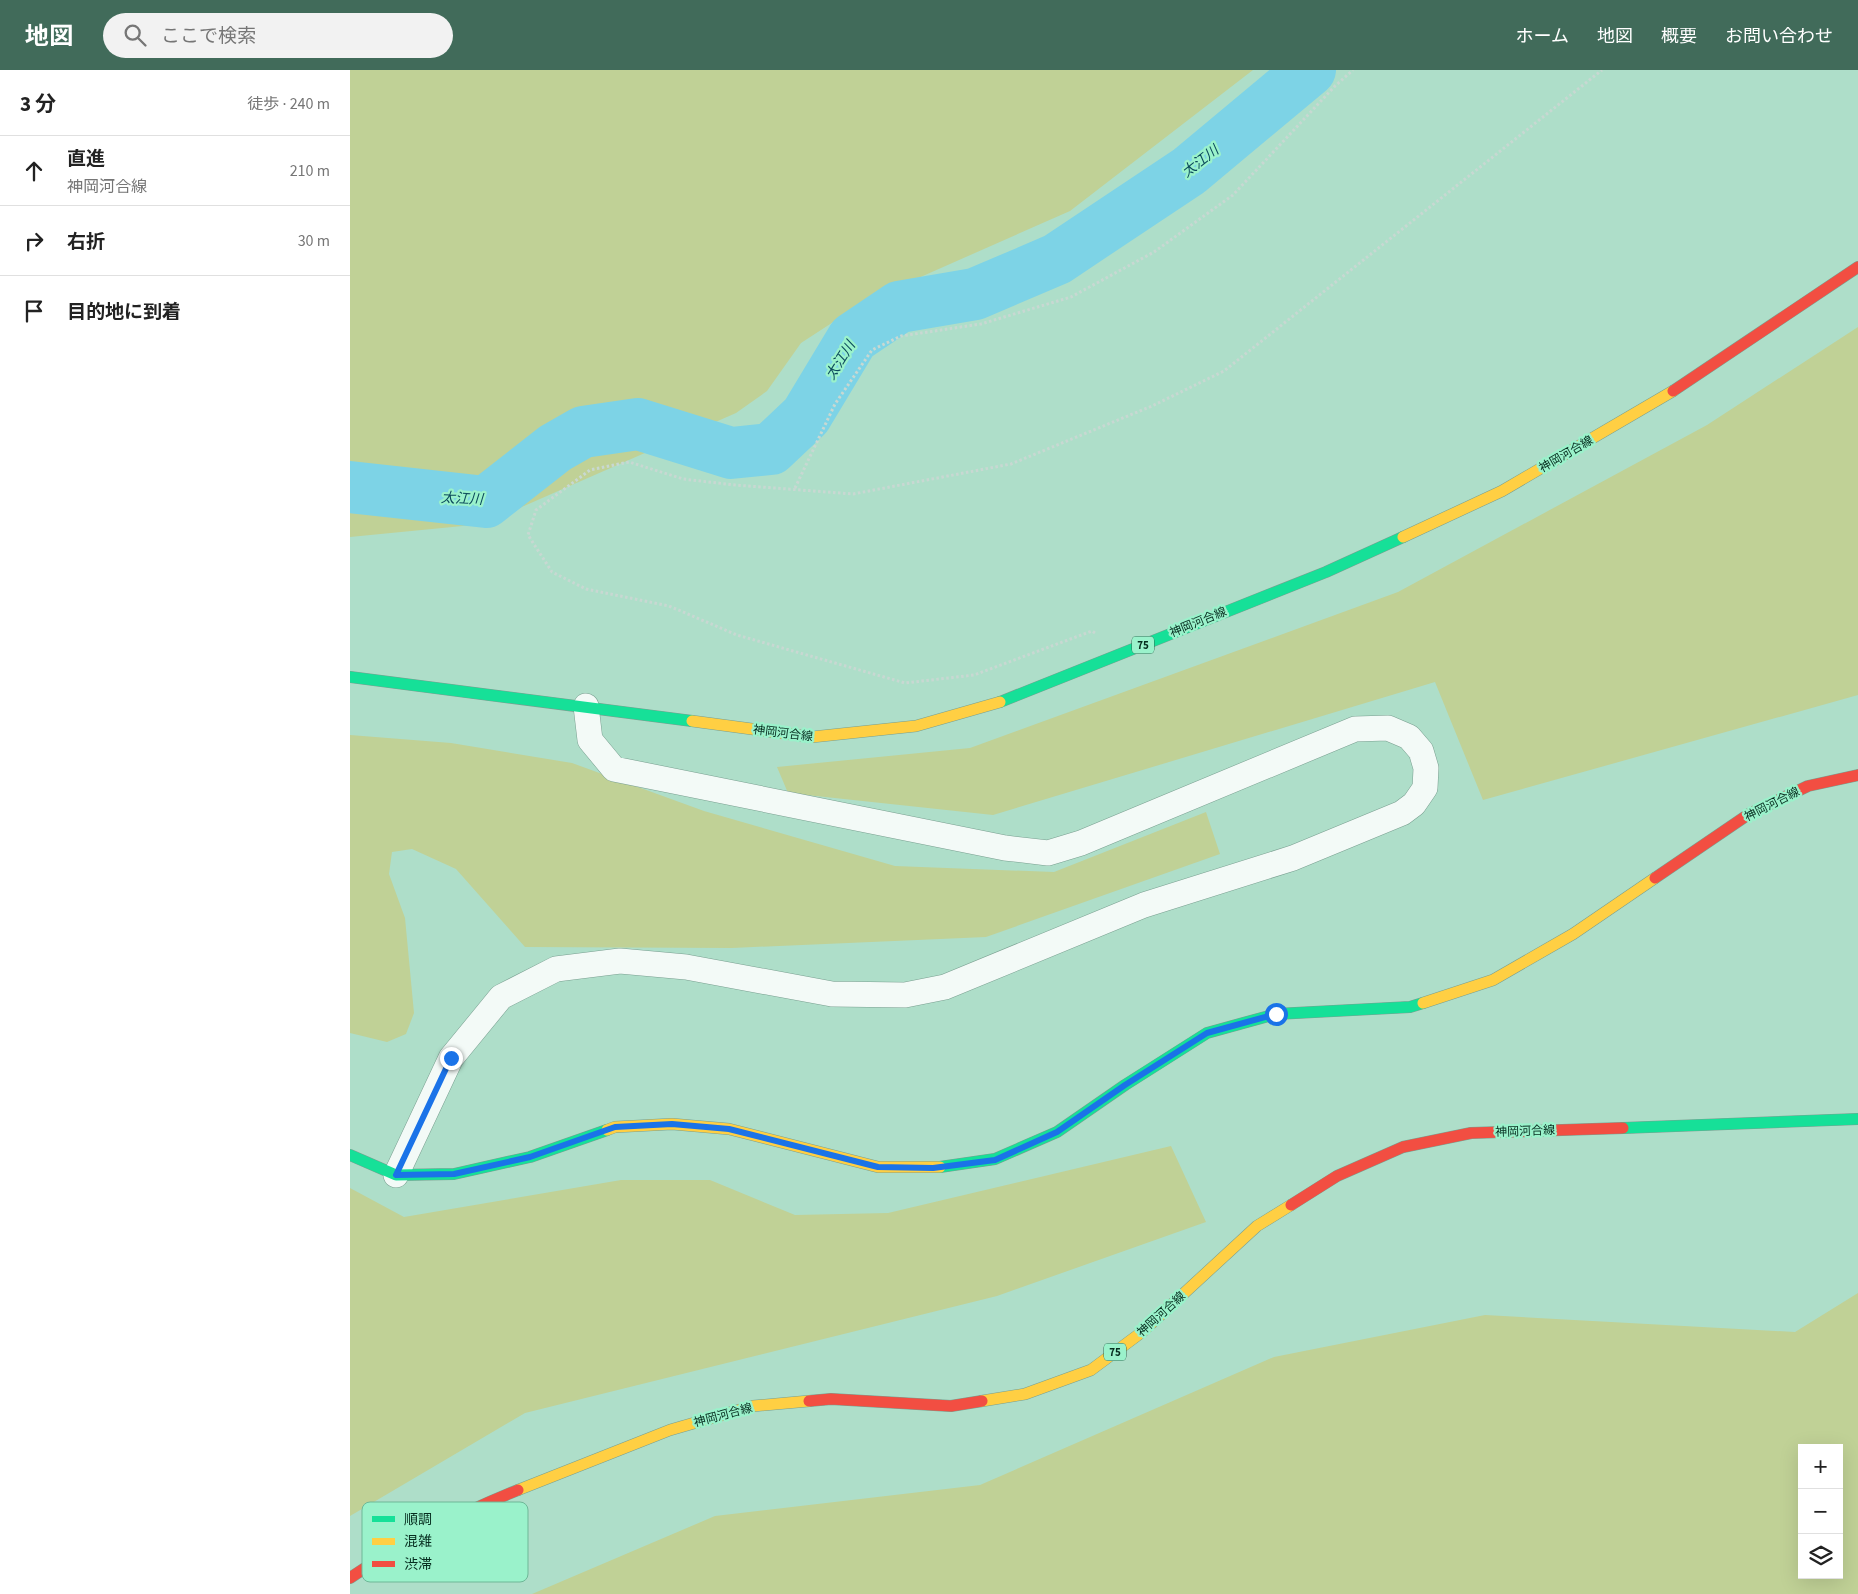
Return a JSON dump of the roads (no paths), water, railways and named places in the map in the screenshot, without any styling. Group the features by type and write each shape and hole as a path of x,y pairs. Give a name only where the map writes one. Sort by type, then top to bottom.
{"main road":[{"name":"神岡河合線","path":"350,677 586,706 812,738 916,726 1010,699 1326,572 1502,491 1683,385 1858,267"},
{"name":"神岡河合線","path":"350,1156 396,1175 454,1174 530,1157 615,1127 672,1124 729,1129 878,1167 933,1168 995,1160 1057,1132 1125,1085 1207,1033 1276,1014 1410,1007 1494,980 1573,934 1750,814 1808,786 1858,775"},
{"name":"神岡河合線","path":"489,1502 670,1430 753,1406 831,1399 951,1406 1025,1394 1091,1370 1142,1332 1257,1226 1337,1176 1403,1147 1471,1132 1858,1119"},
{"name":"神岡河合線","path":"350,1578 362,1570"}],"street":[{"path":"396,1175 451,1058 501,997 556,969 620,960 686,967 832,994 905,995 944,986 1144,906 1293,858 1402,813 1414,804 1425,788 1426,768 1421,751 1409,737 1388,728 1355,729 1081,843 1048,853 1005,848 614,769 590,740 586,706"}],"waterway":[{"name":"太江川","path":"350,487 486,502 555,448 583,432 638,424 731,453 771,449 806,416 853,338 899,307 975,294 1057,259 1189,171 1310,70"}]}
